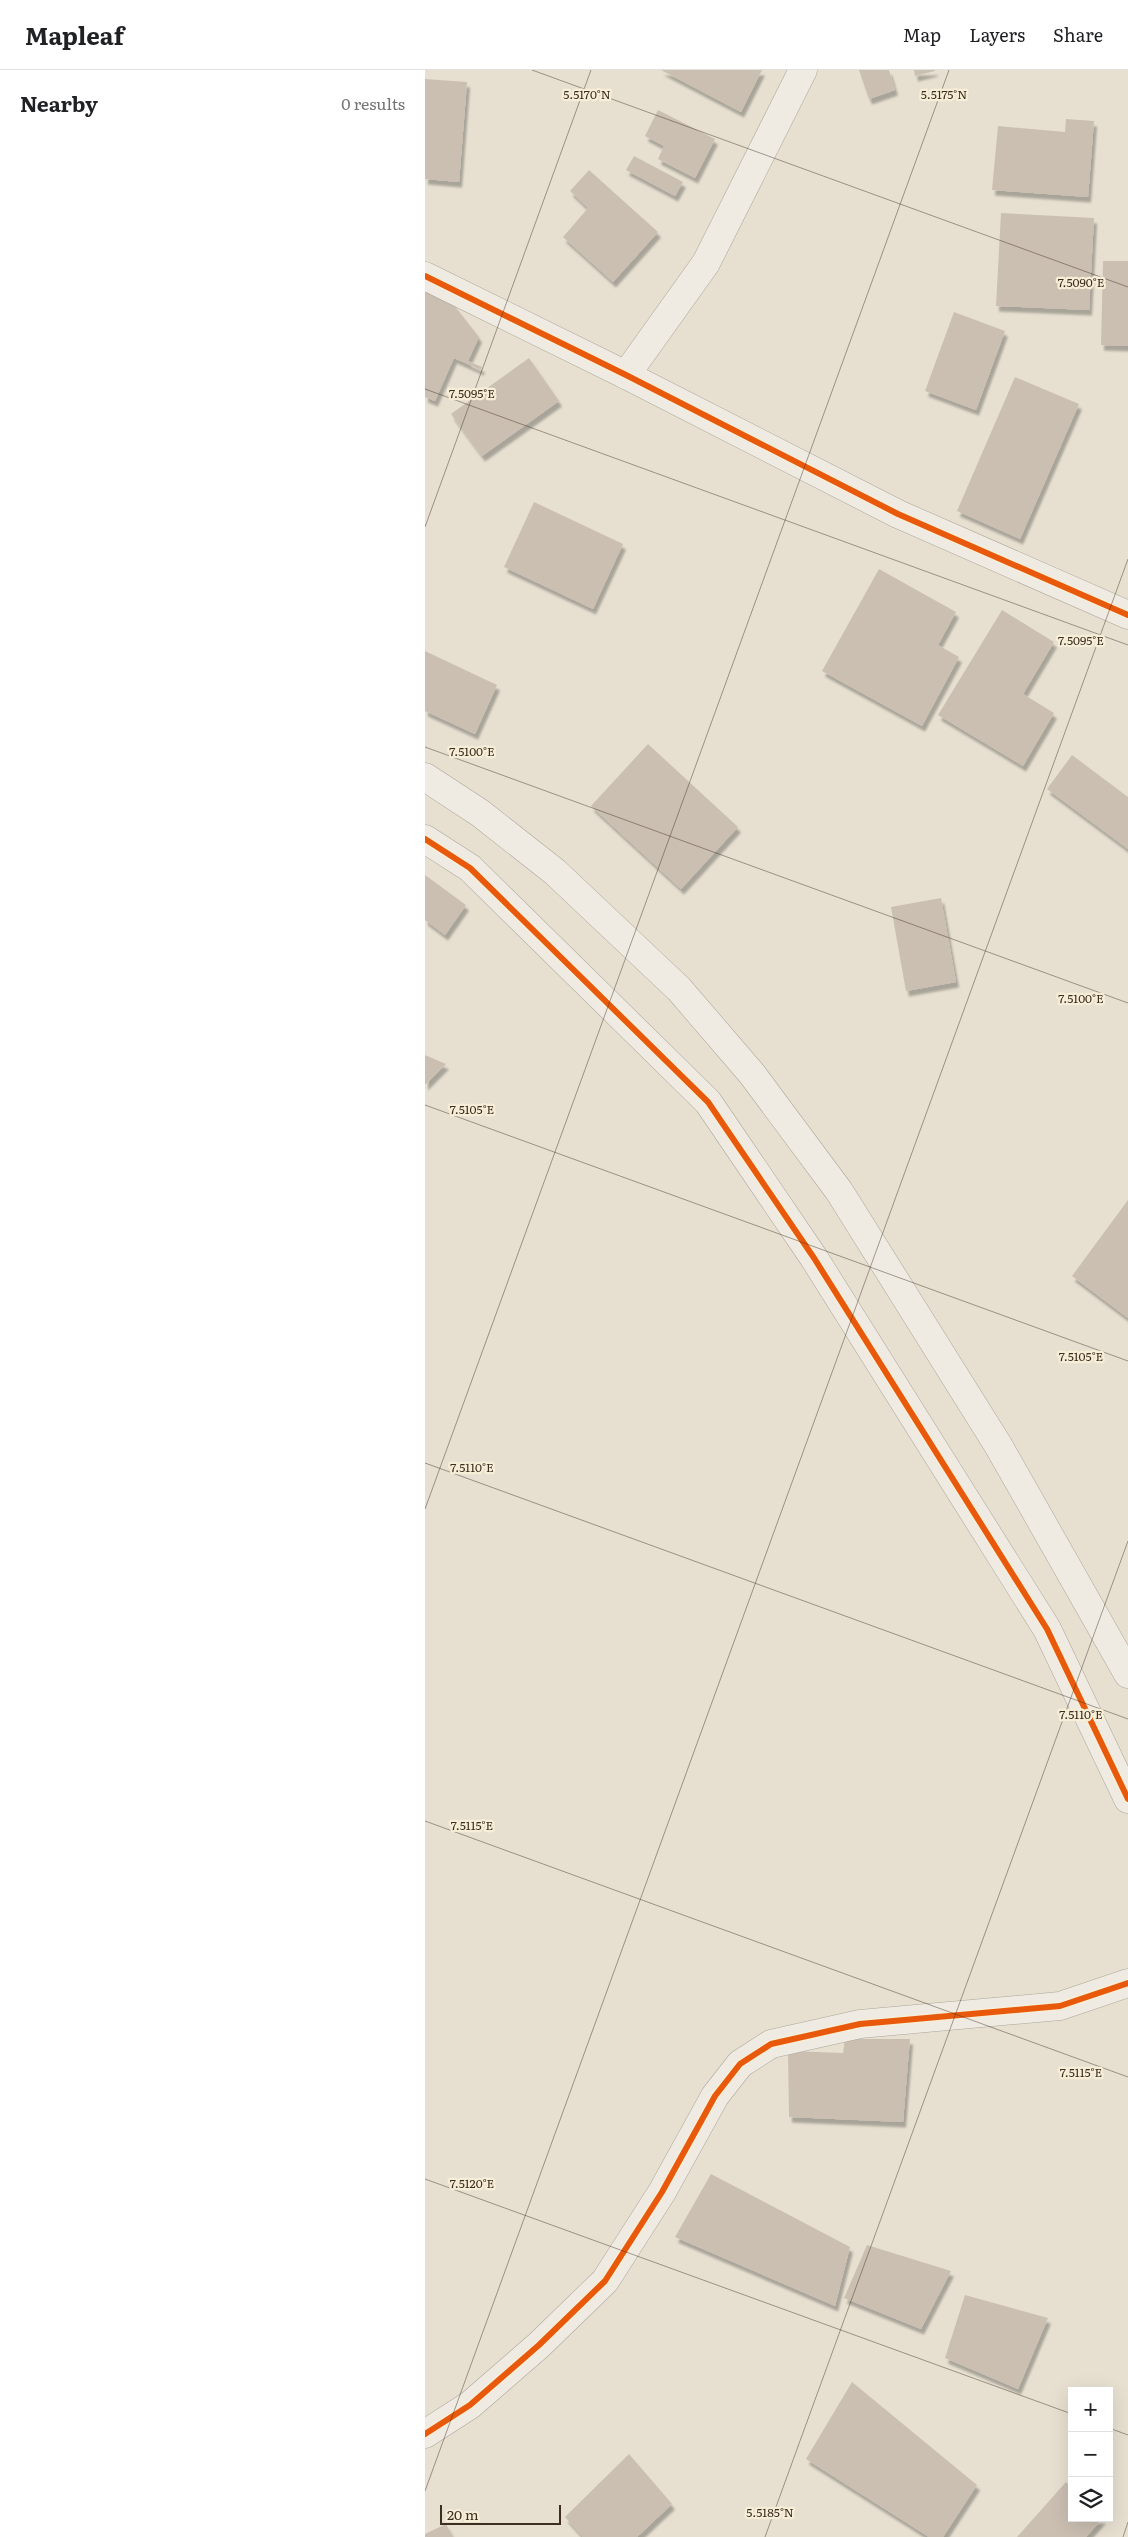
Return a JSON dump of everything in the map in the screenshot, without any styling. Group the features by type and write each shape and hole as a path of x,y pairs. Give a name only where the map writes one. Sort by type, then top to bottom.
{"street":[{"path":"626,375 706,263 803,70"},
{"path":"425,276 626,375 898,514 1128,615"},
{"path":"425,778 480,813 555,872 679,989 752,1074 839,1191 987,1428 1128,1674"},
{"path":"425,839 470,868 708,1102 814,1258 1047,1629 1128,1799"},
{"path":"425,2434 470,2405 539,2345 605,2281 661,2192 715,2096 740,2064 771,2044 860,2024 1060,2006 1128,1982"}],"building":[{"path":"661,70 762,70 741,112"},
{"path":"859,70 889,70 895,90 869,99"},
{"path":"914,70 935,70 935,71 915,76"},
{"path":"425,79 467,82 459,182 425,179"},
{"path":"658,110 715,139 695,178 658,159 664,146 645,136"},
{"path":"1066,119 1094,121 1088,197 992,190 998,126 1065,132"},
{"path":"634,156 683,182 675,196 626,170"},
{"path":"589,170 658,232 613,282 563,237 588,208 570,191"},
{"path":"1001,213 1094,218 1089,310 996,306"},
{"path":"1103,261 1128,261 1128,346 1101,345"},
{"path":"425,288 449,299 479,337 468,361 482,367 481,370 454,358 435,401 425,397"},
{"path":"954,312 1005,331 976,410 925,391"},
{"path":"529,358 559,401 482,456 451,414"},
{"path":"1015,377 1079,404 1020,539 957,511"},
{"path":"534,502 623,544 593,609 504,567"},
{"path":"879,569 956,612 938,645 959,657 922,726 822,671"},
{"path":"1002,610 1054,642 1023,694 1054,713 1023,766 938,715"},
{"path":"425,651 497,685 475,734 425,711"},
{"path":"648,744 738,827 681,889 591,806"},
{"path":"1072,755 1128,797 1128,849 1047,789"},
{"path":"425,875 466,905 445,935 425,920"},
{"path":"941,898 956,982 906,991 891,907"},
{"path":"425,1055 446,1064 425,1085"},
{"path":"1128,1200 1128,1318 1072,1276"},
{"path":"845,2039 910,2039 903,2122 789,2117 788,2051 843,2053"},
{"path":"711,2174 850,2247 835,2306 675,2237"},
{"path":"867,2245 951,2271 921,2329 844,2298"},
{"path":"965,2295 1048,2318 1018,2389 945,2358"},
{"path":"852,2382 977,2485 943,2537 929,2537 806,2459"},
{"path":"629,2454 672,2504 637,2537 583,2537 565,2517"},
{"path":"1066,2482 1068,2484 1068,2522 1099,2522 1086,2537 1017,2537"},
{"path":"446,2524 453,2537 425,2537 425,2534"}],"cycle path":[{"path":"425,276 626,375 898,514 1128,615"},
{"path":"425,839 470,868 708,1102 814,1258 1047,1629 1128,1799"},
{"path":"425,2434 470,2405 539,2345 605,2281 662,2192 715,2096 740,2064 771,2044 860,2024 1060,2006 1128,1983"}]}
